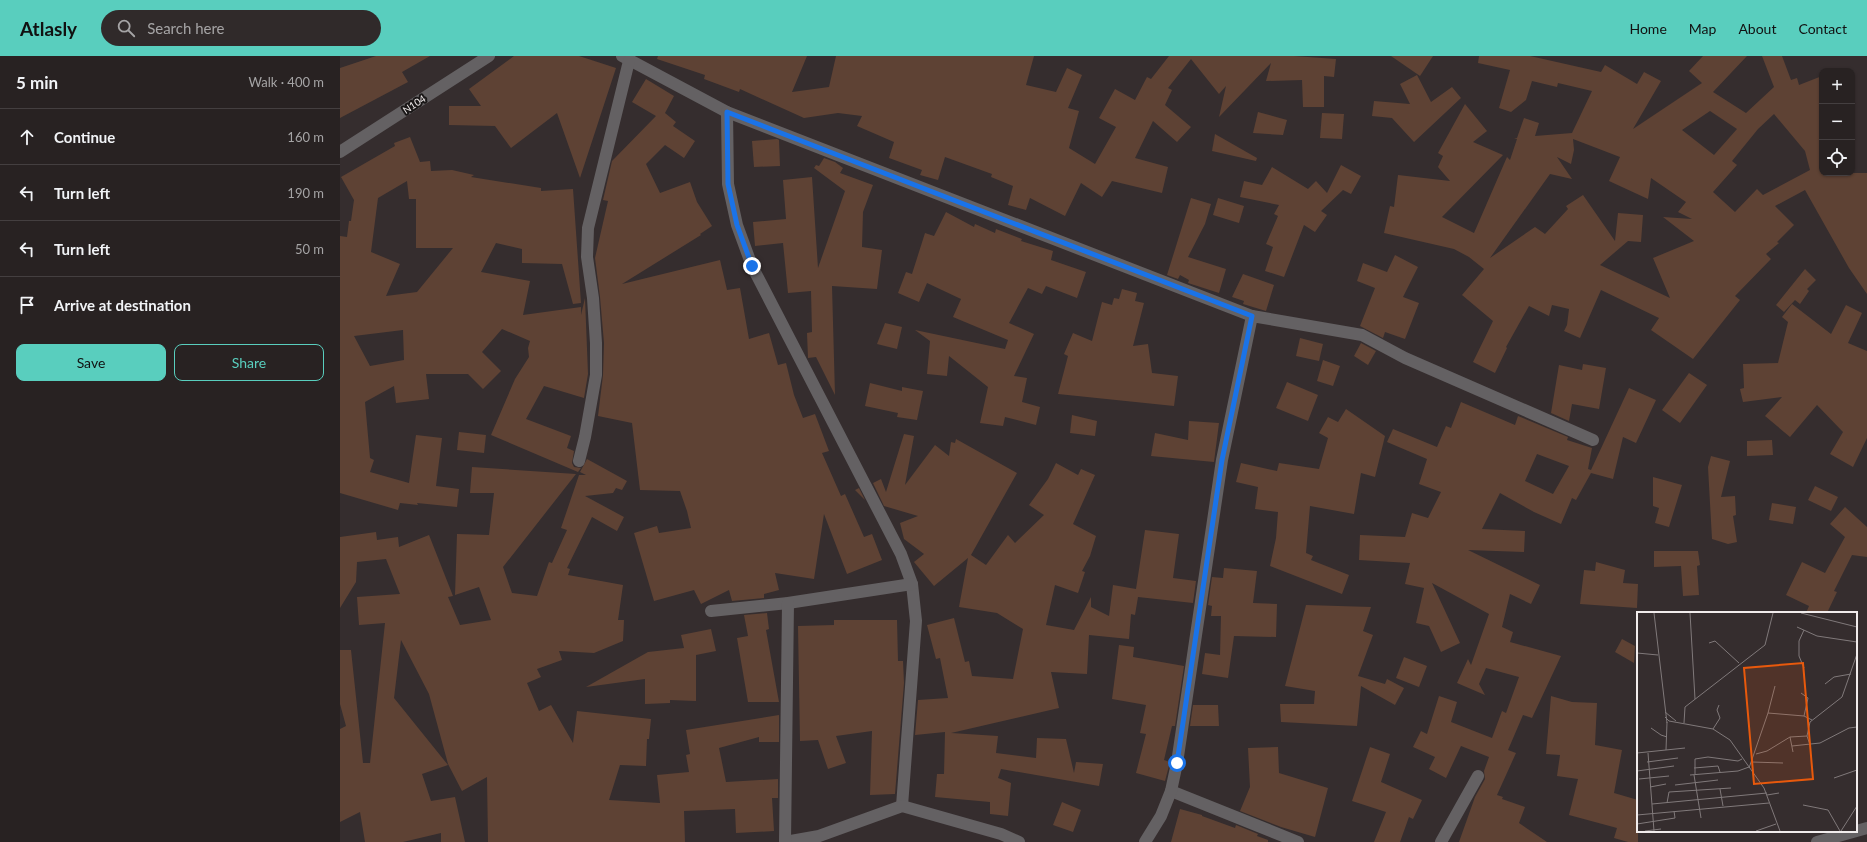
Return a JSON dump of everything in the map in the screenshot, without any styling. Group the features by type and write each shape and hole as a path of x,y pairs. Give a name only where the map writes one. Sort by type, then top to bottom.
{"street":[{"name":"N104","path":"340,152 488,56"},
{"path":"579,461 585,437 596,375 596,343 593,298 587,257 588,228 625,58 727,112 1252,316 1362,335 1405,358 1592,440"},
{"path":"727,112 728,184 737,225 752,266 901,554 912,584 916,621 902,806"},
{"path":"1145,842 1161,816 1171,791 1222,460 1252,316"},
{"path":"711,611 788,603 912,584"},
{"path":"788,603 785,842 819,836 902,806 1001,834 1019,842"},
{"path":"1441,842 1478,776"},
{"path":"1171,791 1298,842"},
{"path":"1857,831 1867,828"},
{"path":"1816,842 1852,832"}],"building":[{"path":"376,56 430,56 402,72 408,82 340,118 340,68"},
{"path":"514,56 579,56 616,68 580,178 557,113 511,148 495,126 449,125 449,106 481,106 469,89"},
{"path":"658,56 807,56 792,92 829,87 836,56 1034,56 1026,85 1056,92 1067,68 1082,75 1068,108 1079,111 1069,148 1095,164 1116,127 1099,118 1115,89 1135,100 1147,77 1151,79 1169,56 1294,56 1336,59 1334,77 1324,76 1324,107 1303,107 1302,80 1266,81 1271,63 1219,117 1226,86 1219,94 1191,59 1168,88 1172,90 1165,105 1191,127 1177,142 1153,121 1135,158 1168,167 1162,193 1112,181 1102,197 1081,183 1065,216 1030,198 1026,210 1008,205 1013,186 991,177 992,174 945,157 938,180 920,175 922,170 889,158 894,142 857,126 862,116 838,113 804,118 740,89 739,92 704,79 705,75 657,59"},
{"path":"1391,56 1433,56 1420,76"},
{"path":"1479,56 1530,56 1601,72 1605,65 1637,84 1644,72 1661,81 1633,129 1702,83 1689,71 1703,56 1747,56 1713,92 1746,113 1774,87 1762,56 1782,56 1791,80 1797,78 1799,85 1819,77 1819,176 1855,176 1855,173 1867,173 1867,294 1849,268 1805,190 1775,206 1794,225 1777,242 1779,243 1766,254 1771,259 1735,296 1740,300 1693,359 1651,330 1659,318 1601,290 1580,338 1564,331 1567,325 1569,309 1552,305 1549,316 1529,306 1506,347 1507,348 1495,373 1473,362 1493,321 1462,295 1484,269 1469,257 1454,249 1384,233 1390,206 1394,207 1398,175 1450,181 1438,167 1443,156 1438,153 1465,104 1487,131 1473,142 1503,155 1442,217 1474,233 1507,157 1510,160 1517,139 1514,138 1517,138 1524,118 1539,123 1535,136 1572,133 1592,91 1558,83 1557,87 1532,81 1526,100 1511,112 1499,108 1510,70 1478,63","holes":["1710,111 1737,129 1714,155 1682,130","1774,114 1805,151 1810,170 1763,195 1757,189 1735,212 1713,192 1737,165 1732,161 1758,129","1573,139 1620,157 1609,181 1648,199 1651,178 1686,202 1678,212 1692,219 1663,217 1694,241 1653,258 1670,298 1600,265 1628,241 1641,242 1643,215 1618,213 1615,241 1583,195 1566,206 1568,209 1545,234 1535,227 1490,258 1550,174 1572,179 1557,157 1571,164 1574,150"]},
{"path":"1417,75 1431,102 1452,87 1461,98 1414,142 1392,118 1372,116 1374,101 1410,104 1400,84"},
{"path":"646,79 674,96 665,113 676,122 673,126 695,141 684,158 665,145 646,164 660,193 690,182 697,202 712,226 700,234 701,235 622,284 720,260 727,290 740,288 749,339 769,333 778,365 786,363 794,395 803,418 815,414 829,451 822,453 841,496 845,494 864,537 872,534 882,560 847,574 824,514 814,579 775,573 779,590 764,594 764,598 732,601 729,590 701,604 694,590 654,601 634,533 657,526 659,533 691,528 680,491 640,490 632,423 598,416 603,375 604,343 595,258 608,201 603,200 612,161 656,116 632,102"},
{"path":"1258,112 1287,120 1283,135 1253,133"},
{"path":"1322,113 1344,114 1342,139 1320,138"},
{"path":"1215,134 1257,158 1256,161 1212,151"},
{"path":"410,137 420,162 430,161 431,171 452,170 474,175 471,177 541,188 541,191 573,189 581,303 573,304 562,264 522,263 522,249 496,243 481,272 530,281 523,315 581,307 581,315 585,298 588,374 584,398 544,386 526,419 571,436 567,448 574,451 572,463 574,467 581,468 578,472 491,435 515,379 529,357 528,348 530,341 502,329 482,352 501,371 483,389 468,374 426,374 429,399 396,403 394,386 365,402 370,458 374,460 370,472 409,483 416,435 442,438 436,486 459,489 457,507 400,503 398,510 340,493 340,236 347,237 354,200 341,177 395,146 394,143","holes":["407,181 409,199 416,199 416,248 453,248 417,292 386,296 400,264 371,252 378,198","403,330 404,360 370,366 354,336"]},
{"path":"779,140 780,166 754,167 752,141"},
{"path":"824,158 835,162 843,168 840,173 873,185 863,212 862,247 882,250 877,289 832,286 835,395 816,357 808,358 807,333 812,332 811,291 788,293 783,243 755,246 753,222 786,219 783,180 812,177 818,268 845,191 814,168 816,165 819,166"},
{"path":"1341,165 1361,176 1351,194 1343,190 1321,211 1327,215 1315,232 1304,225 1284,277 1265,271 1273,247 1266,244 1278,216 1274,214 1279,205 1240,197 1244,181 1262,185 1272,167 1308,189 1316,181 1327,193"},
{"path":"1191,198 1211,204 1205,224 1188,257 1226,269 1219,293 1188,283 1189,280 1180,275 1178,279 1167,275"},
{"path":"1218,198 1244,206 1239,223 1213,215"},
{"path":"946,212 974,227 975,224 995,233 996,229 1022,239 1021,241 1053,251 1051,260 1086,272 1077,298 1046,286 1042,294 1028,288 1009,323 1034,334 1014,376 1027,378 1022,402 1040,407 1036,425 1005,417 1003,426 980,423 988,387 949,356 947,376 927,374 930,341 915,330 1005,349 1008,340 953,317 961,299 927,283 919,302 898,293 906,272 912,274 925,233 934,236"},
{"path":"1395,255 1418,267 1403,297 1419,303 1405,339 1385,332 1383,338 1360,326 1375,288 1357,281 1363,263 1387,272"},
{"path":"1805,269 1816,280 1807,289 1809,291 1800,304 1795,300 1784,312 1776,305"},
{"path":"1243,274 1274,285 1266,311 1243,304 1244,301 1232,297"},
{"path":"1122,289 1137,293 1135,301 1144,303 1133,346 1148,344 1152,373 1178,376 1174,406 1058,394 1068,356 1064,354 1073,333 1092,341 1102,302 1112,305 1114,298 1119,299"},
{"path":"1792,304 1831,334 1846,305 1862,313 1848,343 1867,351 1867,438 1853,467 1830,454 1843,432 1817,405 1790,437 1765,416 1782,397 1743,402 1740,389 1744,388 1743,364 1778,363 1788,322 1782,317"},
{"path":"885,323 902,327 897,349 877,344"},
{"path":"1300,338 1323,344 1319,361 1296,356"},
{"path":"1361,343 1376,351 1368,365 1354,356"},
{"path":"1323,360 1340,366 1333,386 1317,381"},
{"path":"1583,364 1606,368 1599,409 1572,404 1569,421 1551,413 1559,365 1582,370"},
{"path":"1689,373 1707,385 1680,423 1662,410"},
{"path":"1287,382 1318,395 1308,421 1276,408"},
{"path":"870,383 902,391 902,387 923,391 917,420 897,417 898,413 865,406"},
{"path":"1629,388 1656,400 1636,443 1623,437 1613,479 1591,473 1576,500 1572,498 1561,524 1534,512 1500,493 1482,529 1525,531 1524,552 1468,550 1540,585 1531,604 1510,594 1502,627 1513,632 1510,642 1561,656 1532,718 1523,715 1508,750 1516,753 1497,795 1503,797 1502,799 1525,807 1519,823 1547,842 1459,842 1475,797 1485,779 1484,771 1489,757 1461,746 1446,778 1429,769 1435,757 1413,747 1421,731 1427,734 1439,696 1457,702 1451,722 1492,738 1502,711 1506,713 1519,677 1486,668 1479,684 1485,695 1457,683 1468,659 1471,665 1489,614 1432,583 1460,643 1441,652 1429,626 1416,623 1424,588 1405,584 1410,563 1359,560 1360,535 1405,537 1412,513 1428,518 1441,492 1419,484 1427,459 1387,442 1393,429 1437,447 1446,426 1451,428 1461,402 1515,425 1518,416 1568,437 1567,440 1592,448 1588,469 1591,470","holes":["1537,454 1569,466 1553,494 1525,481"]},
{"path":"1346,409 1385,436 1375,477 1361,473 1354,514 1310,506 1306,553 1313,556 1311,560 1349,575 1342,594 1270,566 1276,538 1278,512 1255,509 1258,487 1236,482 1241,463 1277,471 1279,463 1319,469 1328,438 1319,433 1328,417 1338,422"},
{"path":"1072,415 1097,421 1095,436 1070,433"},
{"path":"1189,421 1219,423 1214,462 1151,456 1155,433 1188,440"},
{"path":"459,432 486,435 484,453 457,450"},
{"path":"904,434 914,436 905,485 935,445 949,456 951,442 955,443 956,439 1017,473 971,555 986,565 1008,535 1015,543 1044,515 1029,505 1048,479 1056,463 1078,475 1081,469 1095,475 1073,524 1096,536 1090,556 1082,571 1085,572 1078,593 1055,585 1046,625 1074,630 1091,597 1091,607 1109,616 1113,585 1136,589 1145,530 1179,534 1173,578 1196,581 1193,603 1138,597 1135,615 1131,614 1129,639 1089,635 1087,674 1051,672 1059,708 951,733 998,736 996,753 1036,758 1037,738 1066,739 1074,773 1076,762 1103,764 1099,786 1001,769 998,778 1011,783 1008,816 990,814 990,802 935,797 937,774 944,774 945,732 915,735 918,700 948,698 940,658 936,659 927,625 954,618 965,662 969,661 972,676 1013,679 1023,629 997,613 959,607 968,558 934,586 914,562 924,554 904,539 900,523 918,516 884,506 873,483 881,479 886,492"},
{"path":"1772,440 1773,455 1747,456 1747,441"},
{"path":"1711,456 1730,461 1721,497 1735,496 1736,515 1733,516 1737,542 1728,544 1712,539 1708,467"},
{"path":"587,459 627,481 622,490 616,488 613,493 585,496 624,517 617,531 592,517 567,568 570,569 568,575 623,585 618,620 624,620 623,641 594,653 559,651 562,660 537,669 541,677 527,683 539,711 551,705 573,743 577,711 651,719 649,739 647,739 646,766 620,765 609,800 660,803 657,775 689,772 686,755 690,754 686,730 779,715 779,742 759,742 759,737 719,748 726,782 778,779 778,798 772,798 774,831 736,833 735,809 684,811 685,842 488,842 487,777 462,791 448,764 429,694 401,640 394,698 448,765 422,774 431,801 455,797 465,842 441,842 441,833 403,842 365,842 360,812 340,822 340,729 346,726 340,704 340,650 351,650 363,763 370,763 385,623 359,625 357,597 400,594 386,559 357,562 356,582 340,608 340,537 376,532 377,540 398,537 399,547 429,535 453,596 448,597 460,625 491,620 479,587 455,595 457,534 489,535 494,493 470,493 472,467 576,474 503,567 512,593 537,596 549,562 552,563 567,530 561,528 579,475 586,475 580,472"},
{"path":"1653,477 1682,485 1669,527 1655,523 1659,508 1653,506"},
{"path":"1815,486 1838,497 1831,511 1808,500"},
{"path":"859,488 865,500 855,490"},
{"path":"1772,503 1796,507 1793,524 1769,520"},
{"path":"1845,507 1867,527 1867,557 1852,555 1834,591 1837,592 1827,612 1806,612 1809,606 1786,595 1802,562 1825,573 1845,537 1830,524"},
{"path":"1654,551 1698,551 1700,565 1697,566 1699,595 1683,596 1681,566 1654,567"},
{"path":"1596,562 1625,570 1623,583 1638,584 1637,608 1580,604 1584,570 1595,571"},
{"path":"1224,568 1257,571 1253,603 1277,604 1276,637 1234,636 1228,678 1202,674 1205,653 1220,655 1221,616 1211,616 1212,606 1208,605 1212,577 1223,578"},
{"path":"1306,605 1371,607 1363,631 1373,635 1358,676 1385,684 1387,679 1404,688 1395,705 1361,686 1357,726 1281,722 1280,704 1314,704 1315,691 1285,686"},
{"path":"767,613 769,629 766,630 779,702 748,702 737,638 748,636 744,615"},
{"path":"834,620 897,620 898,661 903,661 904,683 895,794 870,795 872,731 836,736 846,763 828,769 818,740 800,741 798,626 834,625"},
{"path":"711,629 716,651 696,655 696,701 670,700 670,703 645,704 645,679 586,687 648,652 684,648 681,635"},
{"path":"1622,639 1635,646 1634,663 1615,652"},
{"path":"1119,645 1134,647 1133,657 1184,666 1175,726 1172,726 1164,760 1170,762 1165,781 1136,773 1146,734 1140,733 1146,705 1112,699"},
{"path":"1404,657 1427,666 1419,687 1396,678"},
{"path":"1551,696 1572,702 1597,703 1595,745 1622,750 1614,793 1637,800 1638,842 1628,842 1614,838 1617,828 1569,815 1578,779 1557,776 1560,755 1546,754"},
{"path":"1193,705 1218,705 1219,726 1190,726"},
{"path":"1278,747 1279,773 1328,788 1315,837 1281,827 1240,811 1250,787 1248,748"},
{"path":"1370,747 1390,754 1381,782 1422,800 1413,819 1409,817 1400,842 1374,842 1386,812 1352,801"},
{"path":"1062,802 1081,810 1073,832 1053,825"},
{"path":"1180,809 1202,815 1235,828 1236,825 1258,834 1257,836 1268,840 1268,842 1171,842"}],"route":[{"path":"752,266 737,225 728,184 727,112 1207,300 1252,316 1222,460 1177,763"}]}
